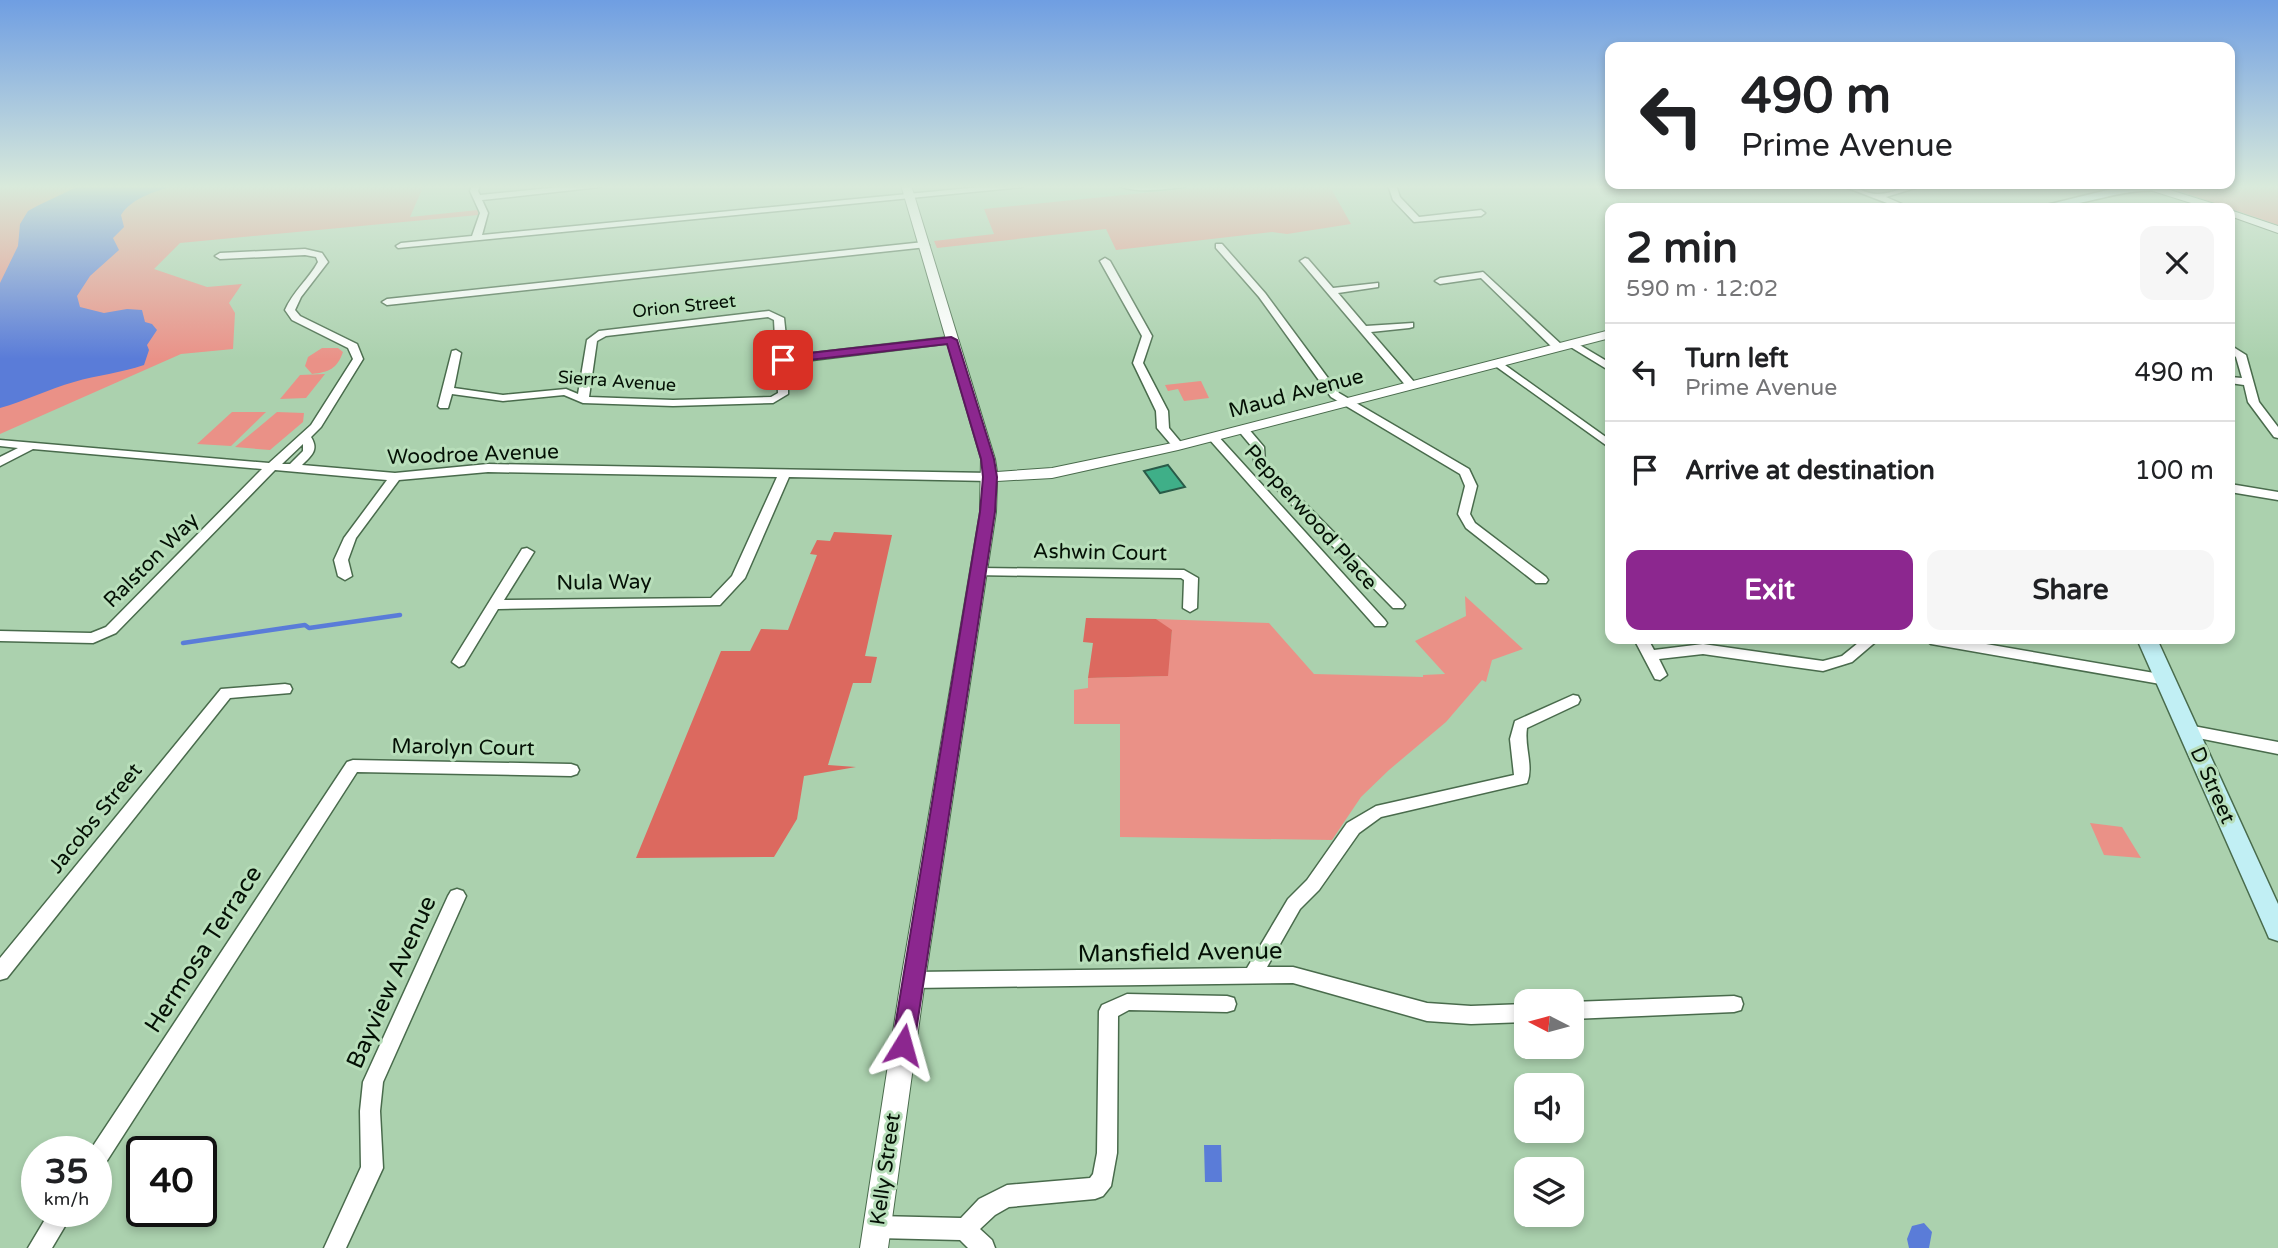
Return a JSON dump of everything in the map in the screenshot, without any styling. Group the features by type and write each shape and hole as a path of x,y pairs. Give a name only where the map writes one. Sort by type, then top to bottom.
{"main road":[{"name":"D Street","path":"2149,644 2278,931"}],"street":[{"path":"401,246 431,243"},
{"path":"387,302 924,245"},
{"name":"Kelly Street","path":"876,1237 913,980 988,512 990,477 988,459 924,245"},
{"path":"1219,246 1262,295 1334,393 1370,418 1388,424 1465,472 1471,486 1464,514 1470,525 1541,580"},
{"path":"220,256 304,252 318,255 323,262 320,270 293,299 290,310 296,318 353,346 358,359 315,427 305,436 310,445 309,452 292,469"},
{"path":"1105,261 1147,336 1138,363 1162,411 1163,428 1178,446"},
{"path":"1305,261 1366,329 1411,385"},
{"path":"1440,281 1483,275 1558,347"},
{"path":"1333,291 1375,285"},
{"name":"Orion Street","path":"583,400 592,340 603,333 769,314 779,318 783,360"},
{"path":"1366,329 1409,325"},
{"name":"Maud Avenue","path":"990,477 1052,472 1178,446 1605,335"},
{"path":"783,360 951,340"},
{"path":"1573,344 1605,365"},
{"path":"2235,351 2241,355 2254,402 2278,435"},
{"path":"444,406 456,353"},
{"name":"Sierra Avenue","path":"447,390 503,398 566,392 583,400 673,403 773,400 783,394 783,360"},
{"path":"1498,363 1605,440"},
{"path":"2235,381 2247,382"},
{"path":"1243,429 1258,447 1259,464 1398,606"},
{"name":"Ralston Way","path":"0,636 93,638 111,630 270,468 305,436"},
{"name":"Pepperwood Place","path":"1213,437 1380,623"},
{"name":"Woodroe Avenue","path":"0,443 395,477 488,468 990,477"},
{"path":"0,462 33,444"},
{"name":"Nula Way","path":"494,605 715,602 738,578 784,474"},
{"path":"345,576 341,559 350,538 395,477"},
{"path":"2235,489 2278,496"},
{"path":"459,662 527,552"},
{"name":"Ashwin Court","path":"978,572 1184,574 1191,578 1190,608"},
{"path":"1644,644 1660,675"},
{"path":"1650,655 1703,649 1823,666 1847,659 1866,644"},
{"path":"1960,644 2166,680"},
{"name":"Jacobs Street","path":"0,972 226,693 285,689"},
{"path":"1251,977 1294,904 1363,819 1376,812 1521,779 1523,766 1516,740 1520,725 1573,700"},
{"path":"2189,731 2278,748"},
{"name":"Marolyn Court","path":"353,766 571,770"},
{"name":"Hermosa Terrace","path":"112,1136 353,766"},
{"name":"Bayview Avenue","path":"335,1248 372,1168 370,1111 373,1082 457,896"},
{"name":"Mansfield Avenue","path":"913,980 1293,975 1427,1013 1514,1013"},
{"path":"876,1237 965,1229 987,1207 1007,1196 1095,1188 1103,1179 1107,1153 1108,1010 1127,1002 1227,1004"},
{"path":"1584,1010 1734,1004"},
{"path":"39,1248 53,1227"},
{"path":"965,1229 984,1248"}],"shaded area":[{"path":"0,243 180,243 154,269 207,287 242,284 229,303 235,313 233,349 181,354 0,434"},
{"path":"935,243 979,243 937,248"},
{"path":"1113,243 1175,243 1116,250"},
{"path":"322,348 338,348 343,352 332,369 312,374 305,366 308,357"},
{"path":"325,374 306,398 280,399 300,375"},
{"path":"1201,381 1209,398 1184,401 1178,389 1168,391 1165,385"},
{"path":"232,412 266,412 231,446 197,444"},
{"path":"277,412 304,413 303,422 270,450 235,447"},
{"path":"834,532 892,535 865,656 877,657 871,683 853,683 828,765 856,767 804,776 797,819 774,857 636,858 721,651 750,651 761,629 788,630 817,555 810,554 817,540 830,541"},
{"path":"1465,596 1523,649 1492,660 1486,682 1482,680 1446,722 1361,797 1332,840 1120,837 1120,724 1074,724 1074,690 1088,688 1088,678 1167,676 1172,631 1156,619 1269,623 1314,674 1423,677 1445,674 1415,641 1466,616"},
{"path":"1086,618 1156,619 1172,630 1168,676 1088,678 1093,643 1083,642"},
{"path":"2090,823 2122,827 2141,858 2104,855"}],"water":[{"path":"18,243 116,243 119,250 90,276 77,296 80,307 104,313 127,309 142,310 145,322 152,324 157,330 147,345 149,350 144,365 74,382 0,408 0,283"},
{"path":"1204,1145 1221,1145 1222,1182 1205,1182"},
{"path":"1924,1223 1932,1232 1929,1248 1909,1248 1907,1239 1912,1226"}],"building":[{"path":"1168,465 1185,487 1160,493 1144,471"}],"waterway":[{"path":"183,643 305,625 309,628 400,615"}],"route":[{"path":"783,360 951,340 988,459 988,512 903,1045"}]}
